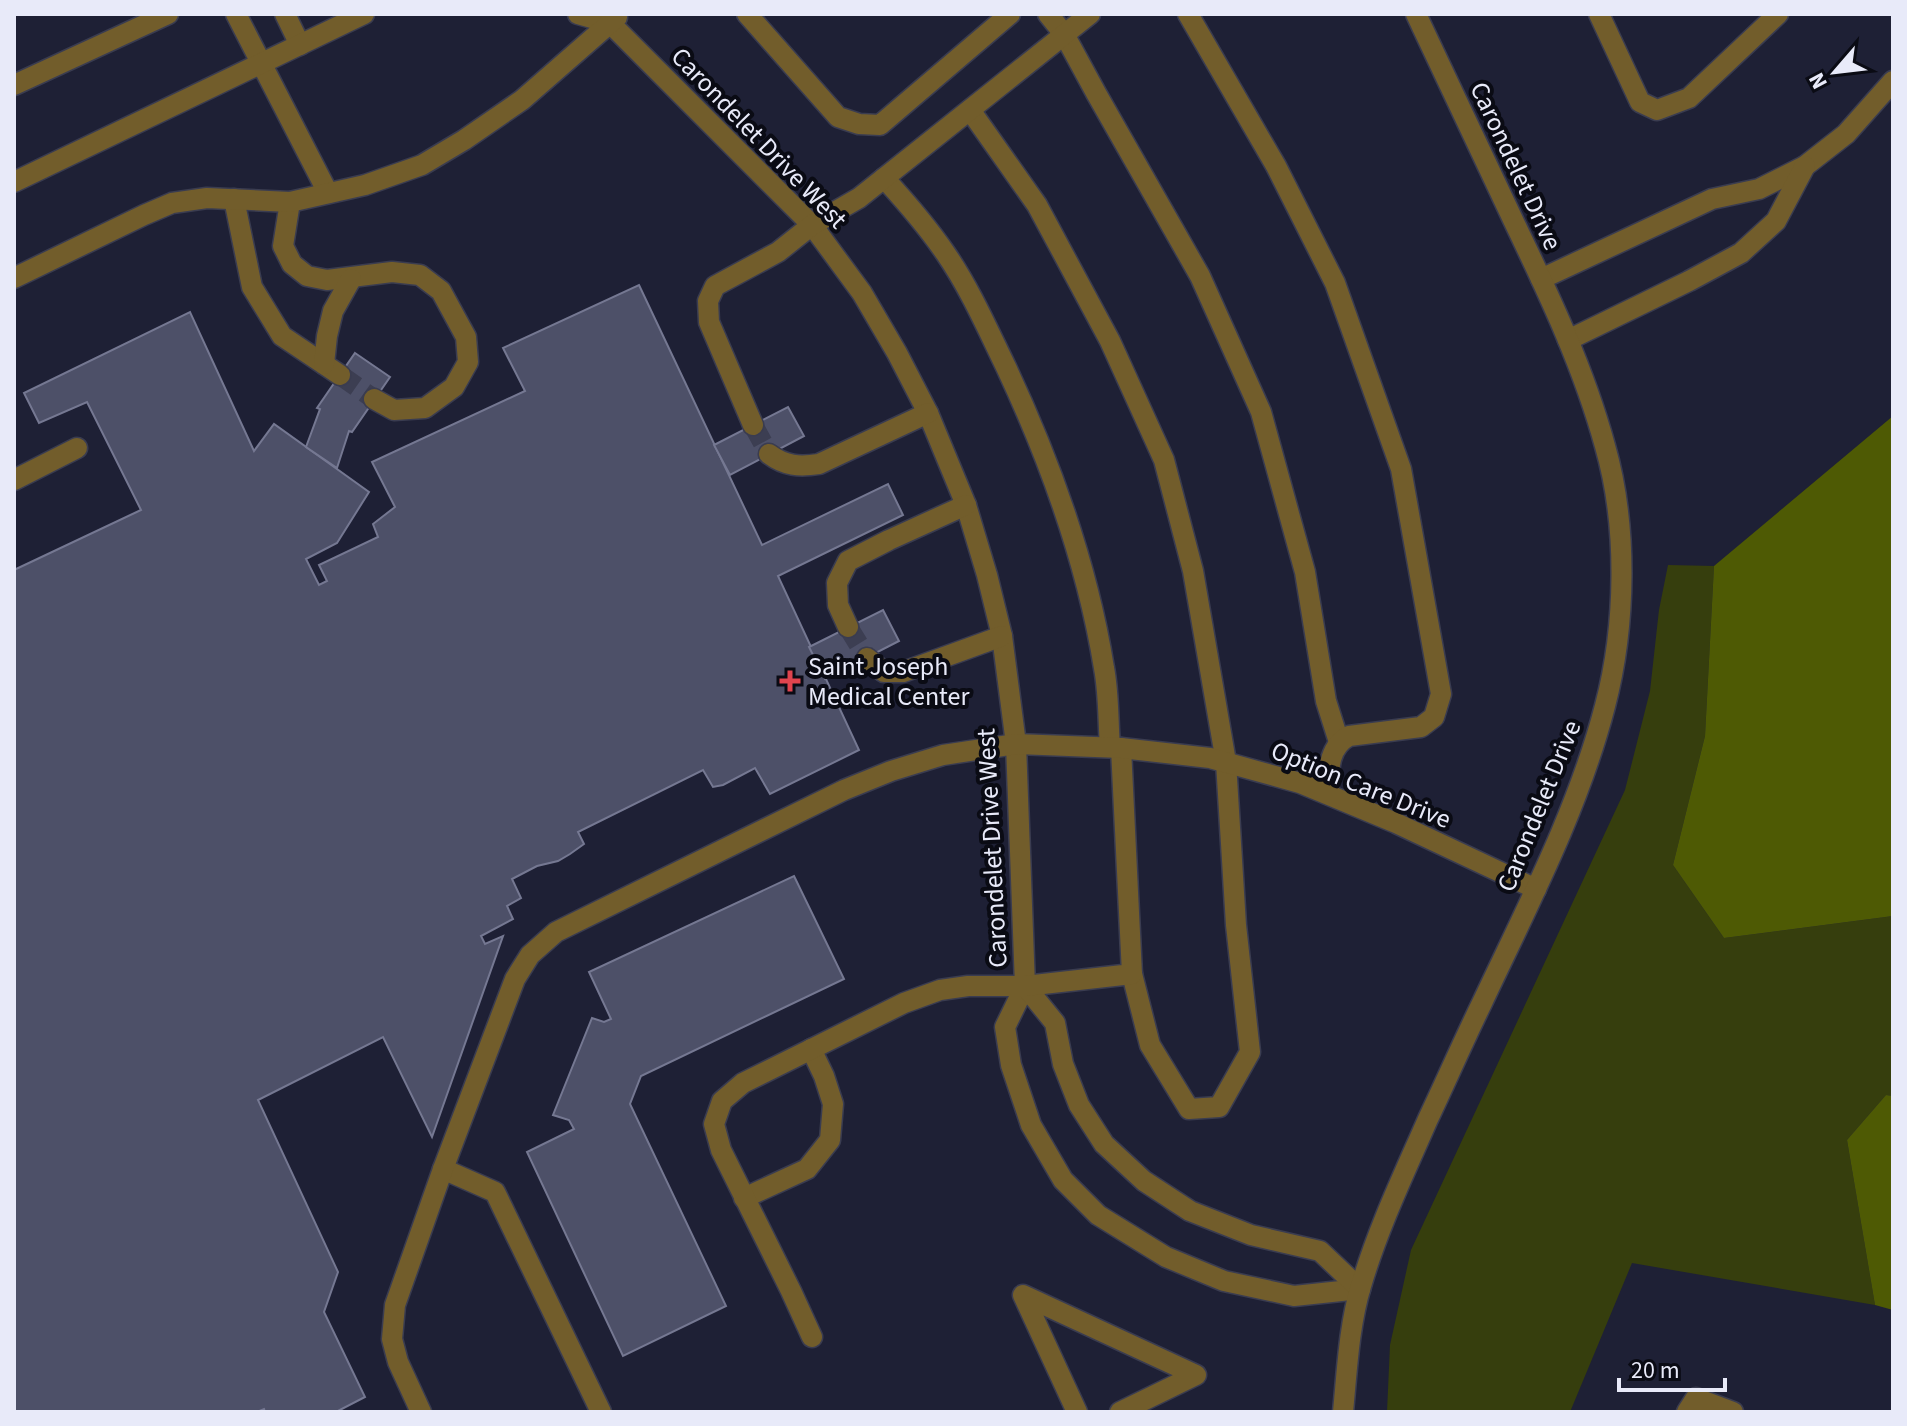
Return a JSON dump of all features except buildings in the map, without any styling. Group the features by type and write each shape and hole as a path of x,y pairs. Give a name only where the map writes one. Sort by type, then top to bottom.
{"street":[{"path":"14,85 168,14"},
{"path":"236,14 328,193"},
{"path":"285,14 300,45"},
{"path":"14,182 364,14"},
{"name":"Carondelet Drive West","path":"578,14 613,17 812,225 862,293 928,413 966,505 1002,636 1016,744 1025,986 1005,1027 1011,1065 1031,1125 1063,1180 1098,1215 1166,1257 1224,1281 1294,1296 1360,1289"},
{"path":"747,14 838,117 859,124 880,125 1010,14"},
{"path":"1048,14 1064,34 1200,276 1261,412 1305,572 1326,701 1339,742"},
{"path":"753,425 709,322 708,301 715,286 778,252 812,225 859,198 1090,14"},
{"path":"1188,14 1276,166 1335,283 1401,469 1441,694 1434,717 1421,727 1349,736 1339,742 1330,759 1328,794"},
{"name":"Carondelet Drive","path":"1360,1289 1406,1168 1536,889 1584,777 1606,704 1617,646 1622,589 1619,519 1606,450 1585,384 1541,279 1416,14"},
{"path":"1599,14 1640,102 1657,110 1689,98 1778,14"},
{"path":"14,278 172,203 207,198 290,202 365,185 422,165 522,100 613,17"},
{"path":"1541,279 1712,199 1759,189 1805,166 1846,134 1893,81"},
{"path":"884,178 917,215 968,289 1033,426 1068,519 1093,607 1105,672 1116,748 1132,974 1150,1045 1189,1109 1219,1107 1250,1052 1236,925 1226,762 1193,571 1164,460 1110,341 1037,205 970,110"},
{"path":"1568,340 1741,253 1776,221 1805,166"},
{"path":"234,199 252,287 282,336 332,369 327,336 333,311 351,279"},
{"path":"290,202 283,246 292,264 307,276 327,280 392,272 420,275 441,291 466,337 468,362 454,387 425,408 394,410 374,399"},
{"path":"769,454 779,462 800,467 819,464 928,413"},
{"path":"14,480 77,448"},
{"path":"848,627 838,605 837,583 848,561 966,505"},
{"path":"867,658 884,672 903,672 1002,636"},
{"name":"Option Care Drive","path":"421,1412 398,1362 392,1339 395,1305 515,979 530,955 556,932 844,790 943,755 1016,744 1116,748 1210,758 1328,794 1536,889"},
{"path":"812,1337 721,1150 714,1124 722,1101 743,1083 904,1003 940,990 968,986 1025,986 1132,974"},
{"name":"Carondelet Drive West","path":"1025,986 1055,1023 1063,1064 1079,1105 1104,1144 1144,1181 1190,1211 1239,1231 1320,1251 1360,1289"},
{"path":"744,1198 807,1169 830,1140 833,1104 811,1049"},
{"path":"443,1169 495,1192 601,1412"},
{"path":"1343,1412 1348,1355 1360,1289"},
{"path":"1077,1412 1023,1295 1196,1375 1120,1412"},
{"path":"1687,1412 1696,1398 1733,1412"}],"green space":[{"path":"1893,416 1893,916 1724,938 1673,865 1705,736 1714,566"},
{"path":"1668,565 1714,566 1705,736 1673,865 1724,938 1893,916 1893,1096 1886,1095 1847,1140 1875,1305 1632,1263 1570,1412 1387,1412 1390,1345 1411,1250 1625,790 1650,691 1659,610"},
{"path":"1886,1095 1893,1096 1893,1310 1875,1305 1847,1140"}],"tunnel":[{"path":"340,375 374,399"},
{"path":"753,425 769,454"},
{"path":"848,627 867,658"}],"place":[{"name":"Saint Joseph Medical Center","path":"790,681"}]}
